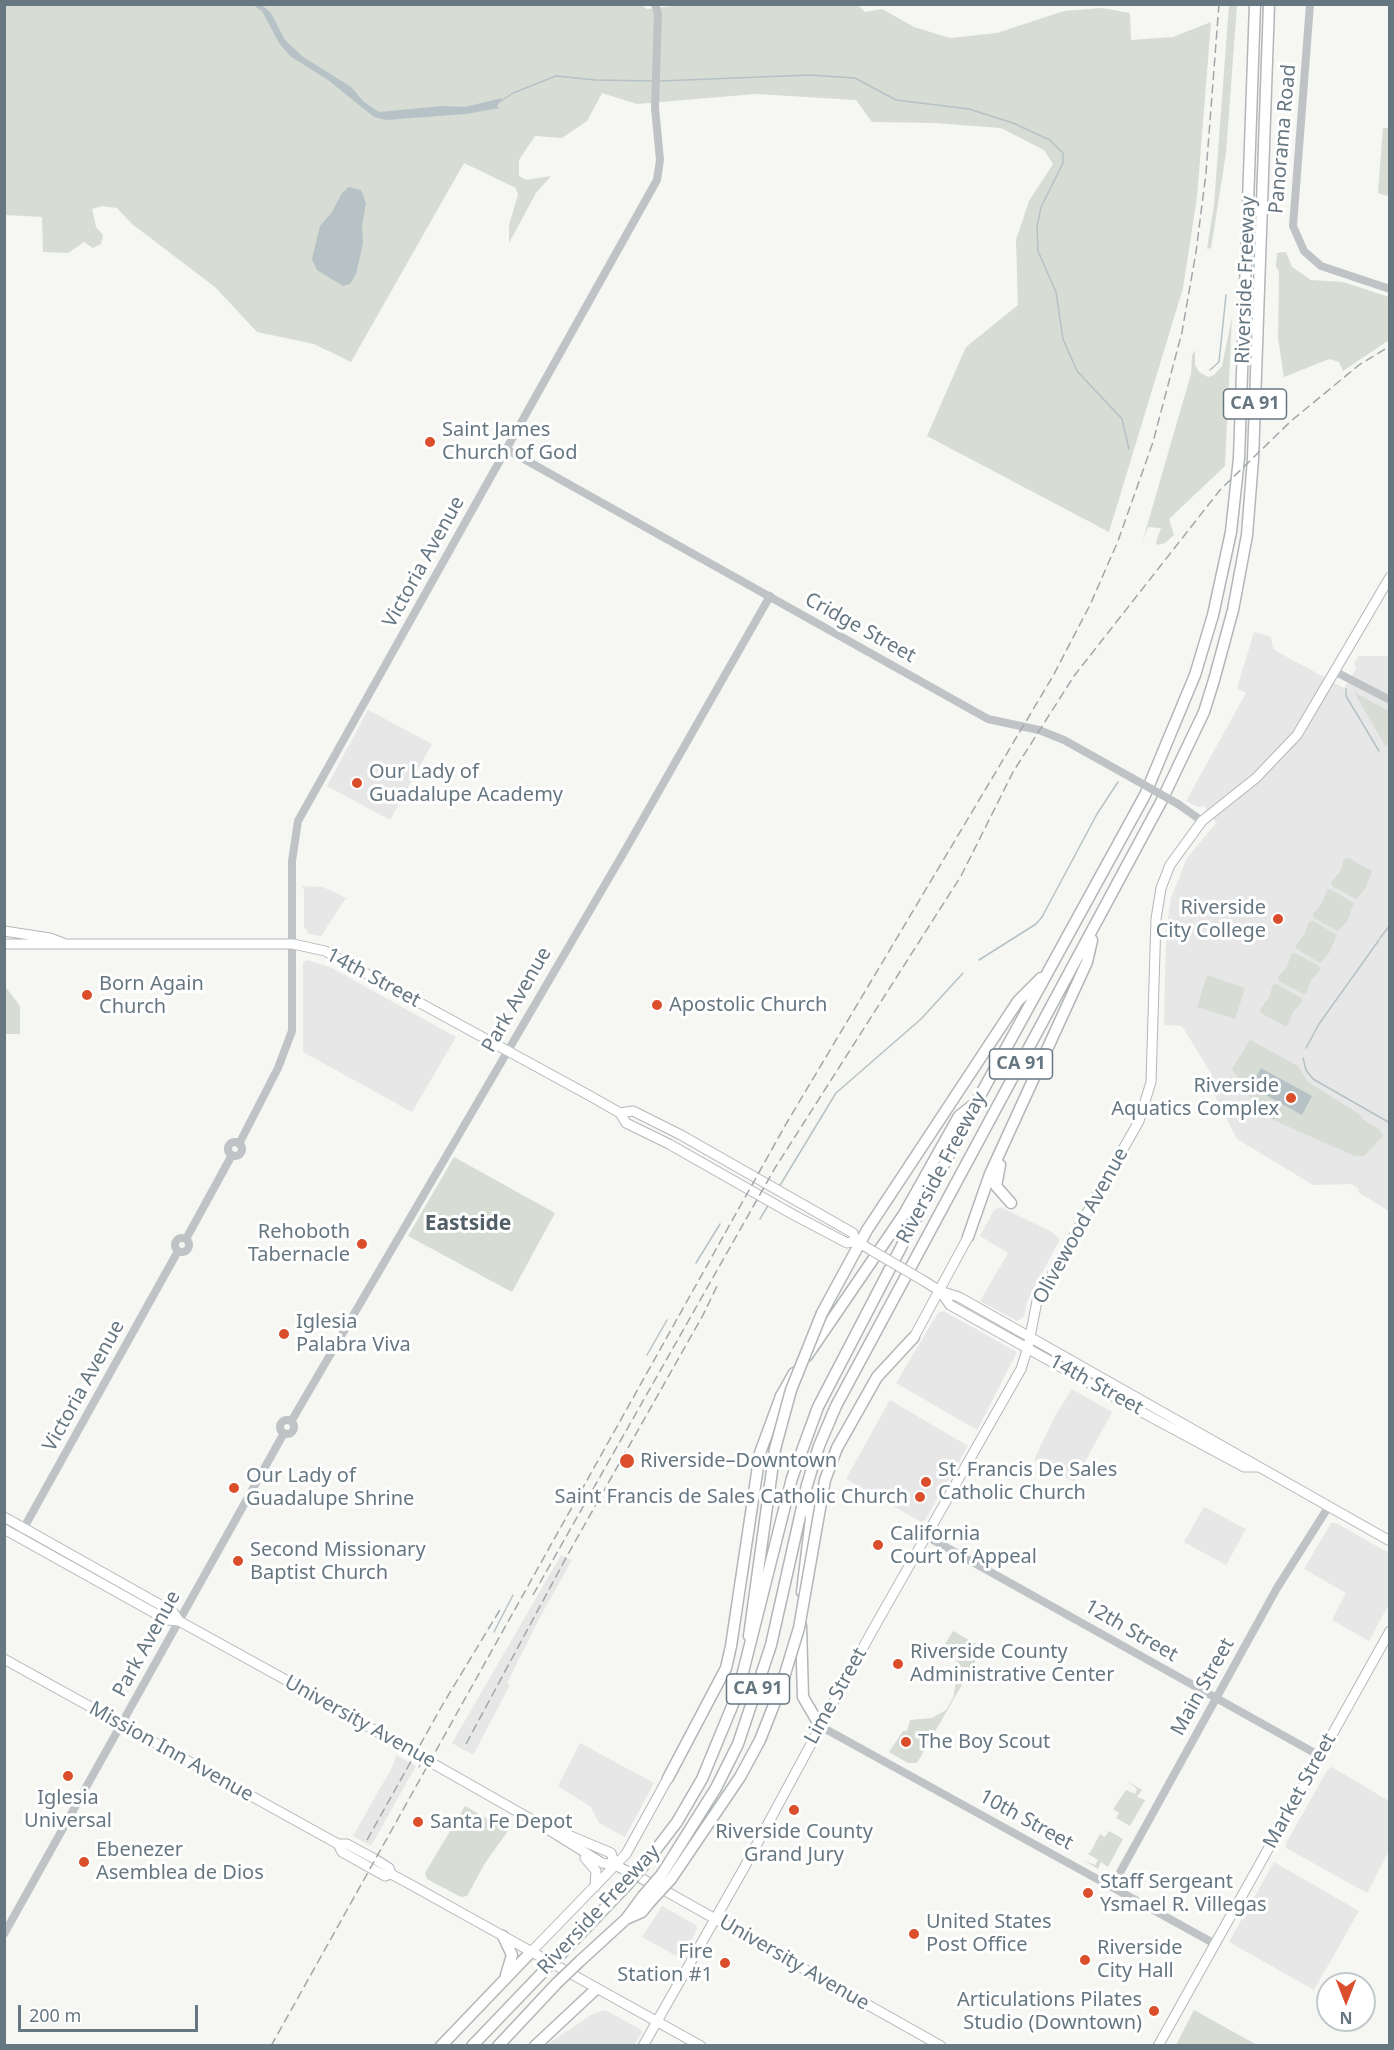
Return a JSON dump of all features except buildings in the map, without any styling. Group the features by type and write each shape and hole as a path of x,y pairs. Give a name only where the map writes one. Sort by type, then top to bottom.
{"highway":[{"name":"Riverside Freeway","path":"472,2046 627,1885 677,1822 702,1779 738,1692 792,1478 818,1407 976,1103 1145,795 1166,750 1195,675 1213,615 1231,532 1239,458 1255,4"},
{"name":"Riverside Freeway","path":"498,2046 580,1961 626,1919 642,1912 646,1899 667,1876 716,1788 742,1734 771,1645 807,1485 819,1446 836,1406 1161,802 1204,712 1233,610 1247,535 1254,435 1269,4"},
{"path":"968,1237 987,1182 1006,1138 1087,962 1094,928"},
{"path":"749,1654 749,1624 775,1449 791,1390 822,1312 858,1242 1018,1001 1050,969"},
{"path":"668,1778 726,1668 758,1464 781,1396 792,1375 904,1214 959,1116 976,1103"},
{"path":"1006,1138 1007,1147 995,1180 999,1191 1011,1203"},
{"path":"667,1876 740,1777 760,1740 781,1687 799,1628 825,1480 837,1448 877,1377 914,1337"},
{"path":"807,1485 811,1518 802,1593 803,1696 820,1726"},
{"path":"503,1936 512,1955 505,1978"},
{"path":"441,2046 531,1952"},
{"path":"536,2046 596,1989"}],"main road":[{"name":"Olivewood Avenue","path":"1028,1347 1037,1301 1131,1136 1149,1095 1153,1067 1154,938 1158,903 1170,865 1202,821 1256,778 1285,750 1308,719 1389,577"},
{"name":"14th Street","path":"4,931 50,938 63,943"},
{"name":"14th Street","path":"4,944 52,946 63,943 293,944 325,951 620,1113 627,1123 669,1144 792,1214 847,1243 858,1242"},
{"name":"14th Street","path":"620,1113 633,1111 825,1215 853,1233 858,1242 940,1291 959,1297 1389,1541"},
{"path":"914,1337 968,1237"},
{"name":"14th Street","path":"940,1291 950,1305 1125,1403 1244,1467 1258,1467"},
{"name":"Lime Street","path":"643,2046 1021,1369 1028,1347"},
{"path":"1125,1403 1129,1399 1149,1409 1162,1411"},
{"name":"University Avenue","path":"4,1517 21,1533"},
{"name":"University Avenue","path":"4,1529 21,1533 173,1612 179,1621 542,1825 602,1863 615,1865 941,2046"},
{"name":"Market Street","path":"1158,2046 1389,1631"},
{"name":"Mission Inn Avenue","path":"4,1659 338,1845 342,1852 385,1875 391,1874 701,2046"},
{"path":"531,1952 626,1854 668,1778"},
{"name":"University Avenue","path":"542,1825 611,1853 615,1865"},
{"path":"576,1847 578,1853 594,1866 595,1887"}],"street":[{"name":"Victoria Avenue","path":"21,1533 178,1251 175,1241 186,1239 232,1155 237,1156 242,1152 239,1144 271,1084 291,1037 292,861 298,821 657,180 660,160 654,94 658,14 655,4"},
{"name":"Panorama Road","path":"1310,4 1293,226 1304,251 1321,266 1389,289"},
{"name":"Cridge Street","path":"506,449 988,719 1052,735 1178,804 1202,821"},
{"name":"Park Avenue","path":"4,1934 284,1433 281,1423 292,1420 632,839 770,597"},
{"path":"1336,672 1389,700"},
{"name":"Main Street","path":"1112,1887 1277,1588 1329,1506"},
{"name":"12th Street","path":"926,1536 1320,1756"},
{"name":"10th Street","path":"820,1726 1215,1944"}],"shaded area":[{"path":"640,4 647,9 690,4 857,4 865,12 882,9 914,27 950,38 997,33 1064,11 1102,8 1130,13 1131,40 1173,37 1211,22 1197,197 1183,288 1109,532 927,436 966,347 1018,305 1016,240 1029,201 1053,164 1044,150 1001,128 935,123 872,122 856,100 756,94 637,104 602,93 587,121 562,138 535,136 519,160 519,176 526,180 551,176 536,193 509,243 509,225 518,195 516,188 464,163 351,362 314,344 257,332 215,287 132,224 117,208 102,206 92,209 96,227 103,235 101,244 93,248 84,242 68,253 43,252 42,217 5,215 4,5"},
{"path":"253,5 262,5 271,13 285,40 302,56 351,87 364,102 379,112 443,106 465,107 502,98 497,106 499,108 466,114 386,120 374,117 328,80 290,56 279,43 262,11"},
{"path":"1229,5 1237,5 1226,153 1211,248 1207,249 1214,205"},
{"path":"1383,128 1389,128 1390,193 1387,196 1378,193"},
{"path":"349,187 361,190 366,203 362,225 363,243 356,274 350,284 343,286 317,270 312,259 320,226 332,212 342,193"},
{"path":"1286,252 1292,267 1311,280 1343,282 1389,297 1389,340 1343,371 1339,362 1329,359 1284,377 1278,338 1279,272 1276,266 1277,253"},
{"path":"1232,317 1225,466 1169,519 1174,535 1165,543 1157,545 1161,528 1148,527 1142,543 1191,374 1192,355 1195,350 1195,365 1199,372 1208,377 1214,375 1222,366"},
{"name":"Riverside City College","path":"1254,632 1271,637 1273,648 1276,651 1344,688 1356,669 1354,663 1358,656 1389,656 1389,1211 1358,1192 1359,1189 1351,1184 1313,1185 1237,1139 1216,1098 1212,1075 1182,1026 1164,1025 1166,932 1171,898 1187,858 1216,823 1204,806 1198,807 1186,801 1246,693 1237,688"},
{"path":"1354,692 1389,711 1389,738 1386,747"},
{"path":"368,710 432,744 390,820 327,786"},
{"path":"1348,858 1372,871 1365,889 1356,899 1332,886 1331,882 1340,872 1344,859"},
{"path":"302,886 323,887 346,898 321,936 309,934 304,927 304,890"},
{"path":"1330,889 1354,903 1347,921 1338,931 1314,918 1313,914 1322,903 1327,890"},
{"path":"1313,921 1337,935 1329,953 1320,963 1295,946 1304,935 1309,922"},
{"path":"1295,953 1319,966 1320,970 1311,980 1306,993 1303,994 1279,981 1278,977 1287,967 1291,954"},
{"path":"306,960 330,967 456,1037 412,1112 303,1052 303,963"},
{"path":"1207,975 1245,988 1235,1019 1197,1007"},
{"path":"1277,984 1301,998 1302,1002 1293,1012 1288,1025 1285,1026 1261,1013 1260,1009 1269,998 1273,985"},
{"path":"4,985 20,1006 20,1034 5,1034"},
{"name":"Riverside Aquatics Complex","path":"1250,1040 1298,1066 1308,1082 1362,1116 1361,1118 1379,1129 1383,1136 1364,1156 1355,1156 1273,1120 1250,1097 1232,1069"},
{"path":"1261,1068 1312,1096 1302,1115 1251,1087"},
{"path":"454,1157 555,1213 512,1292 408,1236"},
{"path":"1000,1207 1052,1232 1060,1239 1027,1302 1024,1316 1017,1321 980,1301 1008,1253 980,1236 994,1210"},
{"path":"943,1311 1017,1352 977,1430 896,1383 938,1313"},
{"path":"1072,1389 1112,1412 1074,1482 1034,1460 1055,1416"},
{"path":"890,1400 968,1446 925,1520 921,1522 846,1479"},
{"path":"1204,1507 1246,1529 1226,1565 1184,1542"},
{"path":"1331,1523 1336,1523 1389,1553 1389,1604 1369,1641 1332,1620 1346,1593 1304,1569"},
{"path":"561,1555 572,1560 539,1619 507,1683 510,1685 473,1755 452,1743"},
{"path":"953,1631 983,1648 917,1763 908,1763 889,1752 903,1731 907,1731 910,1720 932,1718 946,1710 953,1698 956,1682 962,1681 959,1664 944,1646"},
{"path":"580,1743 654,1783 625,1837 599,1823 591,1807 558,1786"},
{"path":"396,1755 416,1766 371,1846 353,1836 394,1764"},
{"path":"1332,1767 1389,1801 1389,1851 1367,1893 1286,1848 1286,1843 1328,1769"},
{"path":"1127,1781 1142,1790 1137,1797 1145,1800 1130,1826 1116,1818 1119,1813 1113,1809 1126,1790 1135,1794 1137,1789"},
{"path":"465,1806 508,1831 485,1863 467,1896 461,1897 427,1879 425,1873"},
{"path":"1109,1831 1123,1839 1108,1867 1101,1862 1098,1869 1083,1860 1095,1865 1098,1860 1087,1853 1090,1853 1100,1834 1105,1837"},
{"path":"1274,1862 1359,1911 1324,1972 1316,1972 1314,1990 1229,1942"},
{"path":"662,1906 696,1925 697,1929 682,1959 642,1937"},
{"path":"605,2010 640,2029 642,2032 634,2045 546,2045 593,2014"},
{"path":"1194,2010 1257,2045 1176,2045"}],"waterway":[{"path":"660,81 809,75 855,78 896,100 969,109 1013,123 1050,140 1063,153 1063,163 1041,207 1037,227 1038,251 1056,292 1063,339 1077,371 1122,419 1129,449"},
{"path":"498,103 513,93 556,76 596,80 652,81"},
{"path":"1210,370 1219,362 1226,295"},
{"path":"1346,689 1346,696 1379,751"},
{"path":"979,960 1036,924 1042,917 1097,814 1118,782"},
{"path":"1380,938 1390,925"},
{"path":"1306,1048 1319,1024 1379,940"},
{"path":"779,1187 836,1093 921,1019 963,973"},
{"path":"1303,1058 1306,1070 1313,1079 1390,1123"},
{"path":"760,1219 769,1204"},
{"path":"696,1263 720,1224"},
{"path":"647,1355 667,1320"},
{"path":"494,1632 513,1595"},
{"path":"419,1767 422,1761"}],"railway":[{"path":"271,2046 786,1124 1053,676 1090,605 1118,541 1153,442 1182,332 1196,252 1206,173 1219,4"},
{"path":"533,1595 775,1168 961,876 1013,772 1074,676 1220,490 1291,421 1359,365 1390,346"},
{"path":"466,1744 717,1286"},
{"path":"367,1840 443,1704 501,1608"}],"place":[{"name":"Saint James Church of God","path":"430,442"},
{"name":"Our Lady of Guadalupe Academy","path":"357,783"},
{"name":"Riverside City College","path":"1278,919"},
{"name":"Born Again Church","path":"87,995"},
{"name":"Apostolic Church","path":"657,1005"},
{"name":"Riverside Aquatics Complex","path":"1291,1098"},
{"name":"Rehoboth Tabernacle","path":"362,1244"},
{"name":"Iglesia Palabra Viva","path":"284,1334"},
{"name":"Riverside–Downtown","path":"627,1461"},
{"name":"St. Francis De Sales Catholic Church","path":"926,1482"},
{"name":"Our Lady of Guadalupe Shrine","path":"234,1488"},
{"name":"Saint Francis de Sales Catholic Church","path":"920,1497"},
{"name":"California Court of Appeal","path":"878,1545"},
{"name":"Second Missionary Baptist Church","path":"238,1561"},
{"name":"Riverside County Administrative Center","path":"898,1664"},
{"name":"The Boy Scout","path":"906,1742"},
{"name":"Iglesia Universal","path":"68,1776"},
{"name":"Riverside County Grand Jury","path":"794,1810"},
{"name":"Santa Fe Depot","path":"418,1822"},
{"name":"Ebenezer Asemblea de Dios","path":"84,1862"},
{"name":"Staff Sergeant Ysmael R. Villegas","path":"1088,1893"},
{"name":"United States Post Office","path":"914,1934"},
{"name":"Riverside City Hall","path":"1085,1960"},
{"name":"Fire Station #1","path":"725,1963"},
{"name":"Articulations Pilates Studio (Downtown)","path":"1154,2011"}],"district":[{"name":"Eastside","path":"468,1224"}]}
